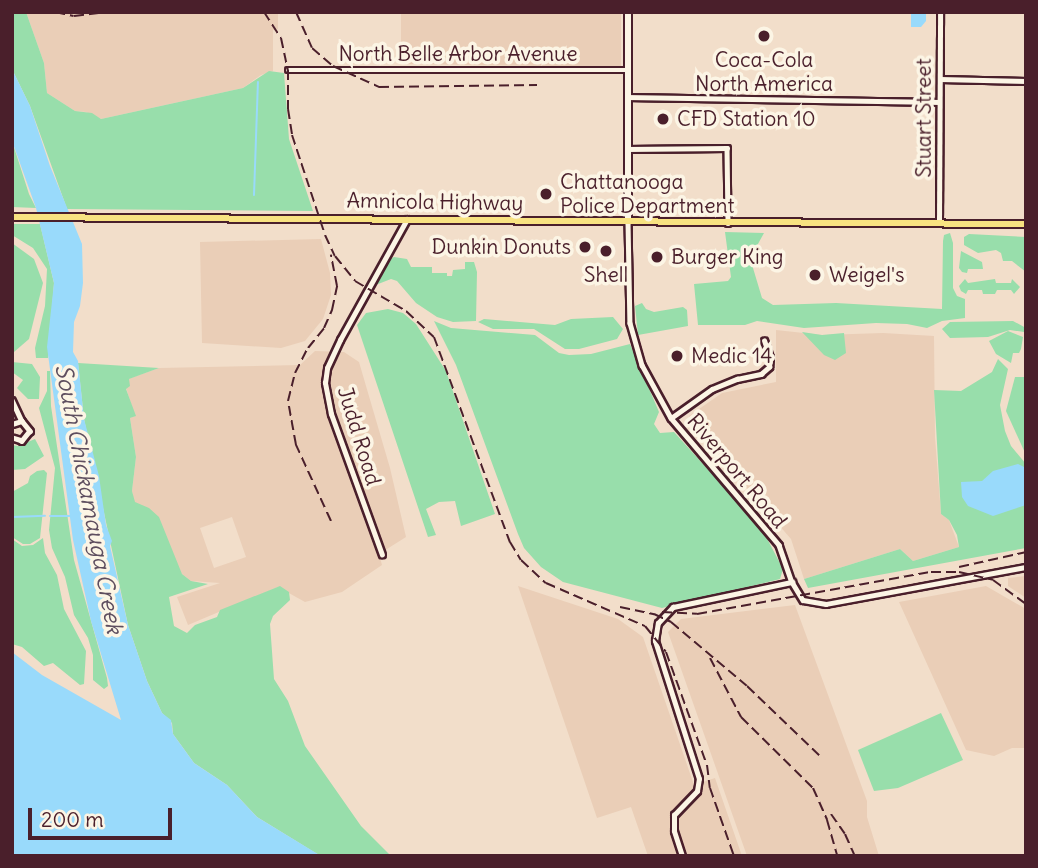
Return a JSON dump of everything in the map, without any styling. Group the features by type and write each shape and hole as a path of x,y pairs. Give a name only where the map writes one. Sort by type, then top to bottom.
{"main road":[{"name":"Amnicola Highway","path":"12,217 408,218 1026,225"}],"street":[{"path":"628,12 628,222"},
{"name":"Stuart Street","path":"939,223 940,12"},
{"name":"North Belle Arbor Avenue","path":"288,70 627,70"},
{"path":"940,79 1026,81"},
{"path":"627,97 939,102"},
{"path":"626,149 727,148 729,223"},
{"name":"Judd Road","path":"382,555 331,414 325,383 327,368 340,340 408,218"},
{"name":"Riverport Road","path":"628,222 630,323 642,365 671,418 779,544 792,582"},
{"path":"671,418 712,389 737,379 761,374 769,367 770,358 764,341"},
{"path":"12,400 22,421 29,427 29,434 22,441 12,438"},
{"path":"12,424 22,421"},
{"path":"682,856 674,831 674,815 697,791 699,779 655,641 658,623 673,607 792,582 803,600 826,604 1026,568"}],"shaded area":[{"path":"26,12 278,12 278,29 273,30 273,71 261,75 243,88 101,119 86,112 75,111 47,93 44,63"},
{"path":"401,12 621,12 621,67 401,64"},
{"path":"321,239 330,273 331,295 323,319 305,341 281,348 202,343 200,242"},
{"path":"776,330 822,335 883,333 934,336 935,437 941,514 949,520 959,547 913,561 900,549 804,579 791,539 690,423 689,416 722,393 776,382"},
{"path":"315,351 344,352 359,362 390,468 406,537 379,554 382,565 342,592 305,602 278,587 188,625 177,597 220,583 191,581 182,574 134,502 132,491 136,457 130,418 135,416 126,388 128,379 159,368 300,365","holes":["232,517 246,557 214,568 200,528"]},
{"path":"1026,576 1026,598 1008,586 1008,578"},
{"path":"518,586 618,619 643,637 694,785 715,778 742,856 648,856 631,807 597,818"},
{"path":"986,586 1026,609 1026,748 1012,748 994,756 966,750 899,602"},
{"path":"795,605 867,801 867,817 879,856 747,856 668,632 681,619"}],"green space":[{"path":"12,12 26,12 44,63 47,93 75,111 92,113 101,119 243,88 269,71 284,73 289,139 313,211 67,209 30,106 12,69"},
{"path":"12,141 29,194 36,208 12,207"},
{"path":"12,224 40,224 54,283 48,358 36,358 35,348 45,306 47,269 33,248 12,235"},
{"path":"725,232 764,233 753,253 753,268 762,298 773,305 836,303 942,309 943,241 944,235 950,233 953,243 953,288 957,296 965,299 965,318 942,321 927,328 876,323 804,328 757,321 745,325 698,325 694,284 728,281 731,277"},
{"path":"969,234 1026,237 1026,272 1012,261 1003,261 1001,253 996,250 978,253 964,245 964,237"},
{"path":"12,243 34,259 43,283 29,339 14,352"},
{"path":"961,251 982,262 983,269 968,269 967,273 962,272 959,268"},
{"path":"394,257 407,259 411,267 432,267 432,273 447,273 447,276 452,276 453,270 465,269 465,262 474,262 477,272 476,321 453,322 437,317 416,303 397,281 391,279 373,286 388,261"},
{"path":"965,279 968,283 995,279 996,283 1011,283 1012,279 1020,287 1014,294 1011,290 983,294 982,290 968,290 966,294 959,286"},
{"path":"642,303 646,309 654,312 683,307 687,310 688,326 638,335 635,306"},
{"path":"388,309 403,313 416,324 446,371 495,514 461,526 455,501 439,502 426,509 436,535 428,537 357,325 366,313"},
{"path":"613,317 623,329 617,339 579,349 565,349 534,329 493,329 478,322 484,319 555,325 571,319"},
{"path":"434,321 451,328 535,335 559,353 569,355 591,354 630,344 659,412 654,424 660,433 674,432 762,529 783,569 780,579 662,608 563,582 541,567 524,548 456,365"},
{"path":"1013,321 1026,328 1024,332 1010,330 988,337 950,338 942,329 950,322"},
{"path":"1008,331 1023,337 1021,349 1019,353 1013,353 1011,363 996,354 989,341"},
{"path":"802,332 822,335 844,333 846,353 835,360 824,355"},
{"path":"998,359 1008,369 1000,405 1005,431 1011,446 1026,464 1026,548 808,588 804,579 900,549 913,561 959,547 957,535 949,520 941,514 934,390 961,391 992,372"},
{"path":"12,362 32,364 40,377 39,399 28,399 17,388 23,380 12,372"},
{"path":"78,363 159,368 129,379 130,386 126,389 136,416 130,418 136,457 132,491 135,502 149,508 159,517 182,574 191,581 208,584 169,597 174,626 187,633 195,625 217,617 220,610 280,586 289,592 290,600 273,616 270,624 274,679 288,701 305,746 361,826 391,856 321,856 257,817 227,785 194,763 173,734 172,723 162,713 147,681 128,625 84,419"},
{"path":"47,371 50,371 51,406 74,560 107,678 108,686 104,689 93,680 93,655 88,638 74,615 65,577 52,548 49,530 55,468 39,408 47,391"},
{"path":"1015,377 1026,377 1026,455 1006,411"},
{"path":"35,439 44,456 25,469 12,470 12,445 18,446"},
{"path":"44,470 47,473 40,538 30,544 23,544 12,537 12,492 28,483 30,476 37,471"},
{"path":"43,538 45,553 57,575 64,609 86,651 84,684 80,685 53,663 44,666 22,647 12,644 12,539 22,546 33,545"},
{"path":"941,713 963,760 898,788 874,791 858,750"}],"water":[{"path":"911,12 926,12 926,21 921,27 911,27"},
{"name":"South Chickamauga Creek","path":"12,69 30,106 50,166 82,244 83,283 80,306 74,322 73,352 78,361 84,419 99,476 106,525 112,541 110,546 128,625 147,681 162,713 171,720 173,734 194,763 227,785 257,817 321,856 12,856 12,652 42,675 121,720 91,621 73,540 47,347 54,283 36,208 12,141"},
{"path":"1018,464 1026,468 1026,505 993,516 968,506 962,497 961,482 982,481 993,471"}],"waterway":[{"path":"254,195 258,82"},
{"path":"12,517 45,516"},
{"name":"South Chickamauga Creek","path":"50,516 70,516"}],"railway":[{"path":"55,12 74,16 105,12"},
{"path":"264,12 281,38 288,70 288,109 292,135 325,235 335,256 355,281 406,311 434,337 510,542 521,560 546,583 645,626 666,652 707,765 710,788 734,856"},
{"path":"296,12 312,48 333,66 379,87 537,85"},
{"path":"331,255 337,286 332,310 324,328 308,348 295,373 288,401 296,445 331,521"},
{"path":"959,567 1026,552"},
{"path":"662,612 697,614 931,572 959,572 993,580 1026,604"},
{"path":"620,607 654,614 671,622 747,686 819,755"},
{"path":"710,658 741,717 813,788 827,820 837,856"},
{"path":"831,814 845,834 855,856"}],"place":[{"name":"Coca-Cola North America","path":"764,36"},
{"name":"CFD Station 10","path":"663,119"},
{"name":"Chattanooga Police Department","path":"546,194"},
{"name":"Dunkin Donuts","path":"585,247"},
{"name":"Shell","path":"606,251"},
{"name":"Burger King","path":"657,257"},
{"name":"Weigel's","path":"815,275"},
{"name":"Medic 14","path":"677,356"}]}
